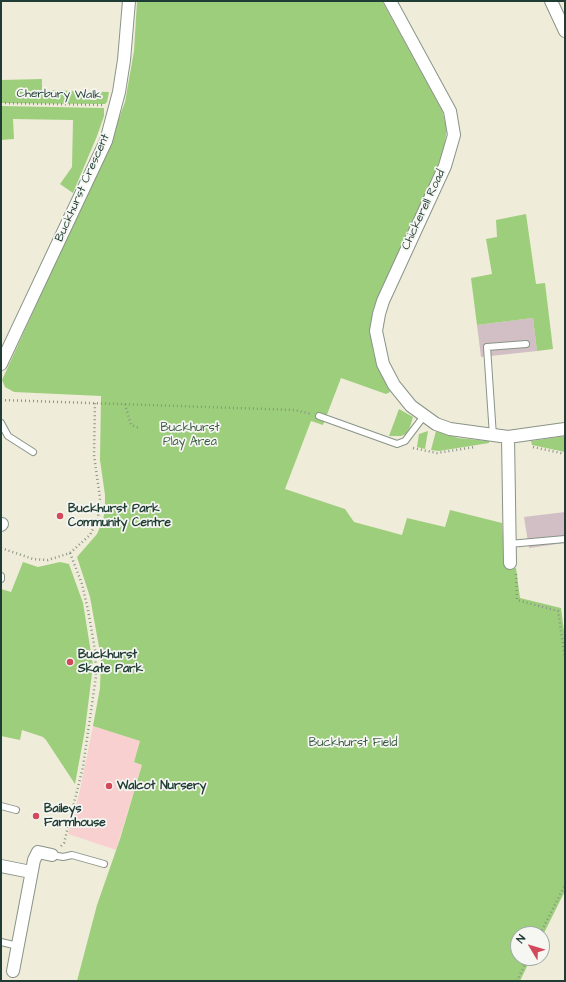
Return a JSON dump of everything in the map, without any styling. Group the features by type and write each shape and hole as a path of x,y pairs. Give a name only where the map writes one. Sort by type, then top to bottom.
{"street":[{"name":"Buckhurst Crescent","path":"1,364 101,152 116,105 124,60 129,1"},
{"name":"Chickerell Road","path":"390,1 450,111 454,128 452,144 445,166 383,301 376,332 382,364 402,397 424,416 450,429 499,436 565,430"},
{"path":"551,1 565,31"},
{"path":"499,436 510,563"},
{"path":"13,970 31,872 37,852 53,855"},
{"path":"1,866 31,872"}],"lane":[{"path":"499,436 487,347 526,344"},
{"path":"319,416 399,443 405,441 424,416"},
{"path":"1,423 8,436 33,452"},
{"path":"509,544 565,539"},
{"path":"1,806 16,810"},
{"path":"53,855 63,857 72,855 104,864"},
{"path":"1,942 18,946"}],"path":[{"name":"Cherbury Walk","path":"1,104 116,105"},
{"path":"1,400 295,410 319,416"},
{"path":"1,548 44,561 70,553 90,535 98,518 100,509 100,492 94,449 95,402"},
{"path":"124,404 131,425 140,428"},
{"path":"399,443 437,453 490,444 499,436"},
{"path":"53,855 56,846 61,846 64,843 80,779 96,684 95,657 88,610 82,584 70,553"},
{"path":"510,563 515,563 517,600 558,611 565,658"},
{"path":"544,926 565,885"},
{"path":"517,981 524,966"}],"shaded area":[{"path":"533,318 537,351 481,357 477,325"},
{"path":"565,512 565,543 529,548 524,517"},
{"name":"Walcot Nursery","path":"93,726 140,741 134,762 142,765 116,850 68,834 79,795"}],"green space":[{"name":"Buckhurst Field","path":"137,1 382,1 442,110 447,129 443,153 376,306 372,335 373,351 390,392 386,394 341,378 323,425 311,421 285,489 345,509 354,522 402,535 407,518 445,527 450,510 502,523 505,567 516,568 520,598 561,608 565,639 565,891 548,926 510,926 510,966 527,966 520,981 77,981 97,905 120,839 142,765 134,762 140,741 93,726 100,688 101,658 90,597 77,557 97,534 103,520 105,510 105,495 100,460 101,396 14,392 5,387 2,380 108,148 125,102 134,51"},
{"path":"42,79 42,90 109,92 107,102 105,104 1,103 1,80"},
{"path":"1,106 104,108 104,116 97,136 73,193 60,184 72,167 73,120 13,119 14,139 1,140"},
{"path":"526,214 536,284 545,283 553,349 537,351 533,318 477,325 471,278 492,274 486,239 497,237 496,220"},
{"path":"399,409 413,417 410,427 406,434 401,436 389,436"},
{"path":"428,431 425,449 417,447 419,434"},
{"path":"436,431 458,438 489,441 489,443 439,451 431,450"},
{"path":"565,436 565,452 532,445 531,441"},
{"path":"23,562 38,567 60,562 69,564 83,603 93,665 85,730 75,784 43,737 22,730 20,740 1,736 1,589 11,592"}],"place":[{"name":"Buckhurst Park Community Centre","path":"60,516"},
{"name":"Buckhurst Skate Park","path":"70,662"},
{"name":"Walcot Nursery","path":"109,786"},
{"name":"Baileys Farmhouse","path":"36,816"}],"park label":[{"name":"Buckhurst Play Area","path":"190,435"}]}
